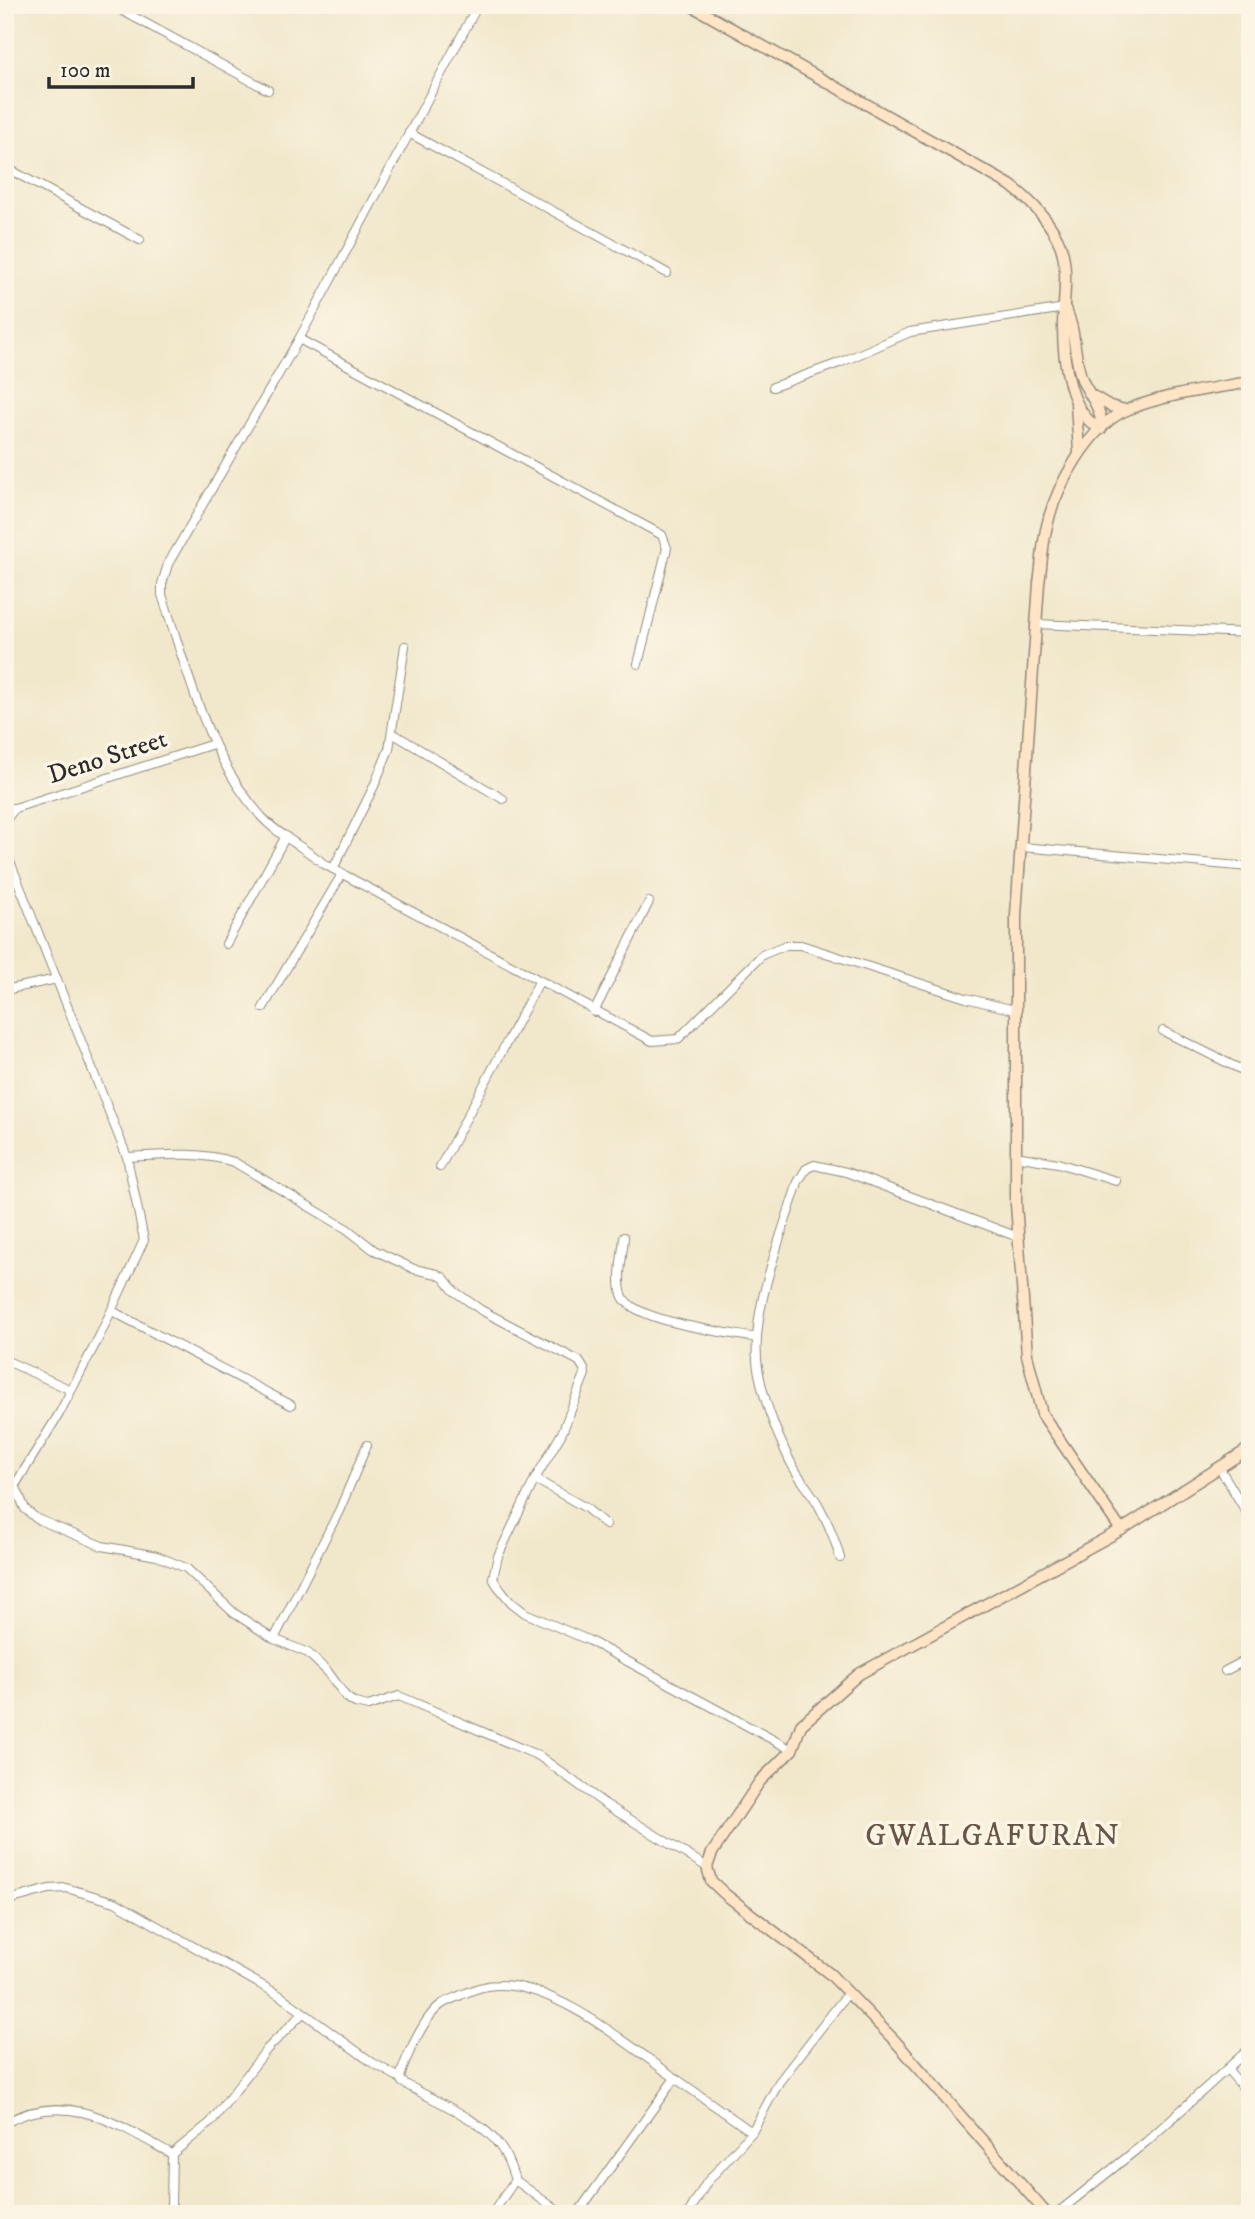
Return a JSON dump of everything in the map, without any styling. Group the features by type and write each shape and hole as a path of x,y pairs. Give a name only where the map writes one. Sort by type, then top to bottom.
{"street":[{"path":"112,5 268,90"},
{"path":"478,5 299,339 168,564 162,595 213,744 237,785 260,816 274,829 333,869 652,1041 678,1039 762,955 786,945 801,944 966,998 1014,1010"},
{"path":"690,5 1010,185 1038,209 1061,247 1065,308 1063,328 1068,377 1076,402 1079,453"},
{"path":"409,133 667,273"},
{"path":"5,167 140,240"},
{"path":"773,387 839,363 910,332 1065,308"},
{"path":"1065,308 1071,321 1079,370 1101,416 1101,429"},
{"path":"299,339 662,535 667,548 638,664"},
{"path":"1121,1530 1042,1414 1027,1355 1018,1237 1014,1010 1016,915 1036,624 1046,529 1058,493 1079,453 1101,429 1125,410 1155,400 1250,382"},
{"path":"1092,396 1110,406 1125,410"},
{"path":"1076,402 1088,419 1101,429"},
{"path":"1036,624 1250,633"},
{"path":"333,869 389,749 405,646"},
{"path":"392,733 503,799"},
{"name":"Deno Street","path":"10,808 213,744"},
{"path":"5,821 10,808"},
{"path":"226,944 286,836"},
{"path":"1022,847 1250,867"},
{"path":"5,849 127,1157 144,1240 112,1311 71,1390 15,1485"},
{"path":"263,1008 342,874"},
{"path":"594,1012 649,902"},
{"path":"5,990 57,979"},
{"path":"440,1167 539,982"},
{"path":"1163,1031 1250,1074"},
{"path":"127,1157 193,1155 218,1157 234,1162 347,1229 374,1250 414,1269 437,1274 444,1278 454,1291 481,1310 579,1361 585,1374 562,1433 535,1479 495,1566 493,1578 501,1592 525,1613 588,1640 792,1750"},
{"path":"1015,1156 1058,1163 1116,1181"},
{"path":"840,1558 833,1532 817,1502 796,1473 774,1427 758,1372 759,1317 798,1182 806,1169 814,1165 846,1172 1018,1237"},
{"path":"624,1237 622,1296 629,1306 663,1320 757,1338"},
{"path":"112,1311 291,1405"},
{"path":"5,1360 71,1390"},
{"path":"274,1639 339,1511 367,1445"},
{"path":"1047,2214 895,2040 830,1974 726,1895 711,1881 707,1867 712,1853 760,1781 792,1750 801,1725 859,1674 1121,1530 1250,1448"},
{"path":"1219,1467 1250,1518"},
{"path":"5,1479 15,1485 25,1509 37,1519 102,1546 173,1561 198,1577 234,1613 274,1639 308,1653 355,1703 368,1706 399,1696 539,1756 605,1804 707,1867"},
{"path":"535,1479 586,1508 607,1525"},
{"path":"1225,1671 1250,1658"},
{"path":"5,1901 49,1889 66,1888 115,1902 279,1995 373,2063 400,2078 402,2082 472,2121 498,2142 507,2156 515,2180 562,2214"},
{"path":"400,2078 405,2061 440,2005 478,1987 516,1986 576,2009 752,2132"},
{"path":"688,2214 707,2182 752,2132 779,2082 848,1993"},
{"path":"181,2214 168,2210 172,2154 211,2122 267,2049 303,2013"},
{"path":"1056,2214 1146,2142 1250,2048"},
{"path":"1227,2069 1250,2095"},
{"path":"577,2214 675,2078"},
{"path":"5,2123 21,2115 54,2107 103,2117 172,2154"},
{"path":"492,2214 515,2180"},
{"path":"595,2214 604,2214"}],"district":[{"name":"GWALGAFURAN","path":"993,1835"}]}
